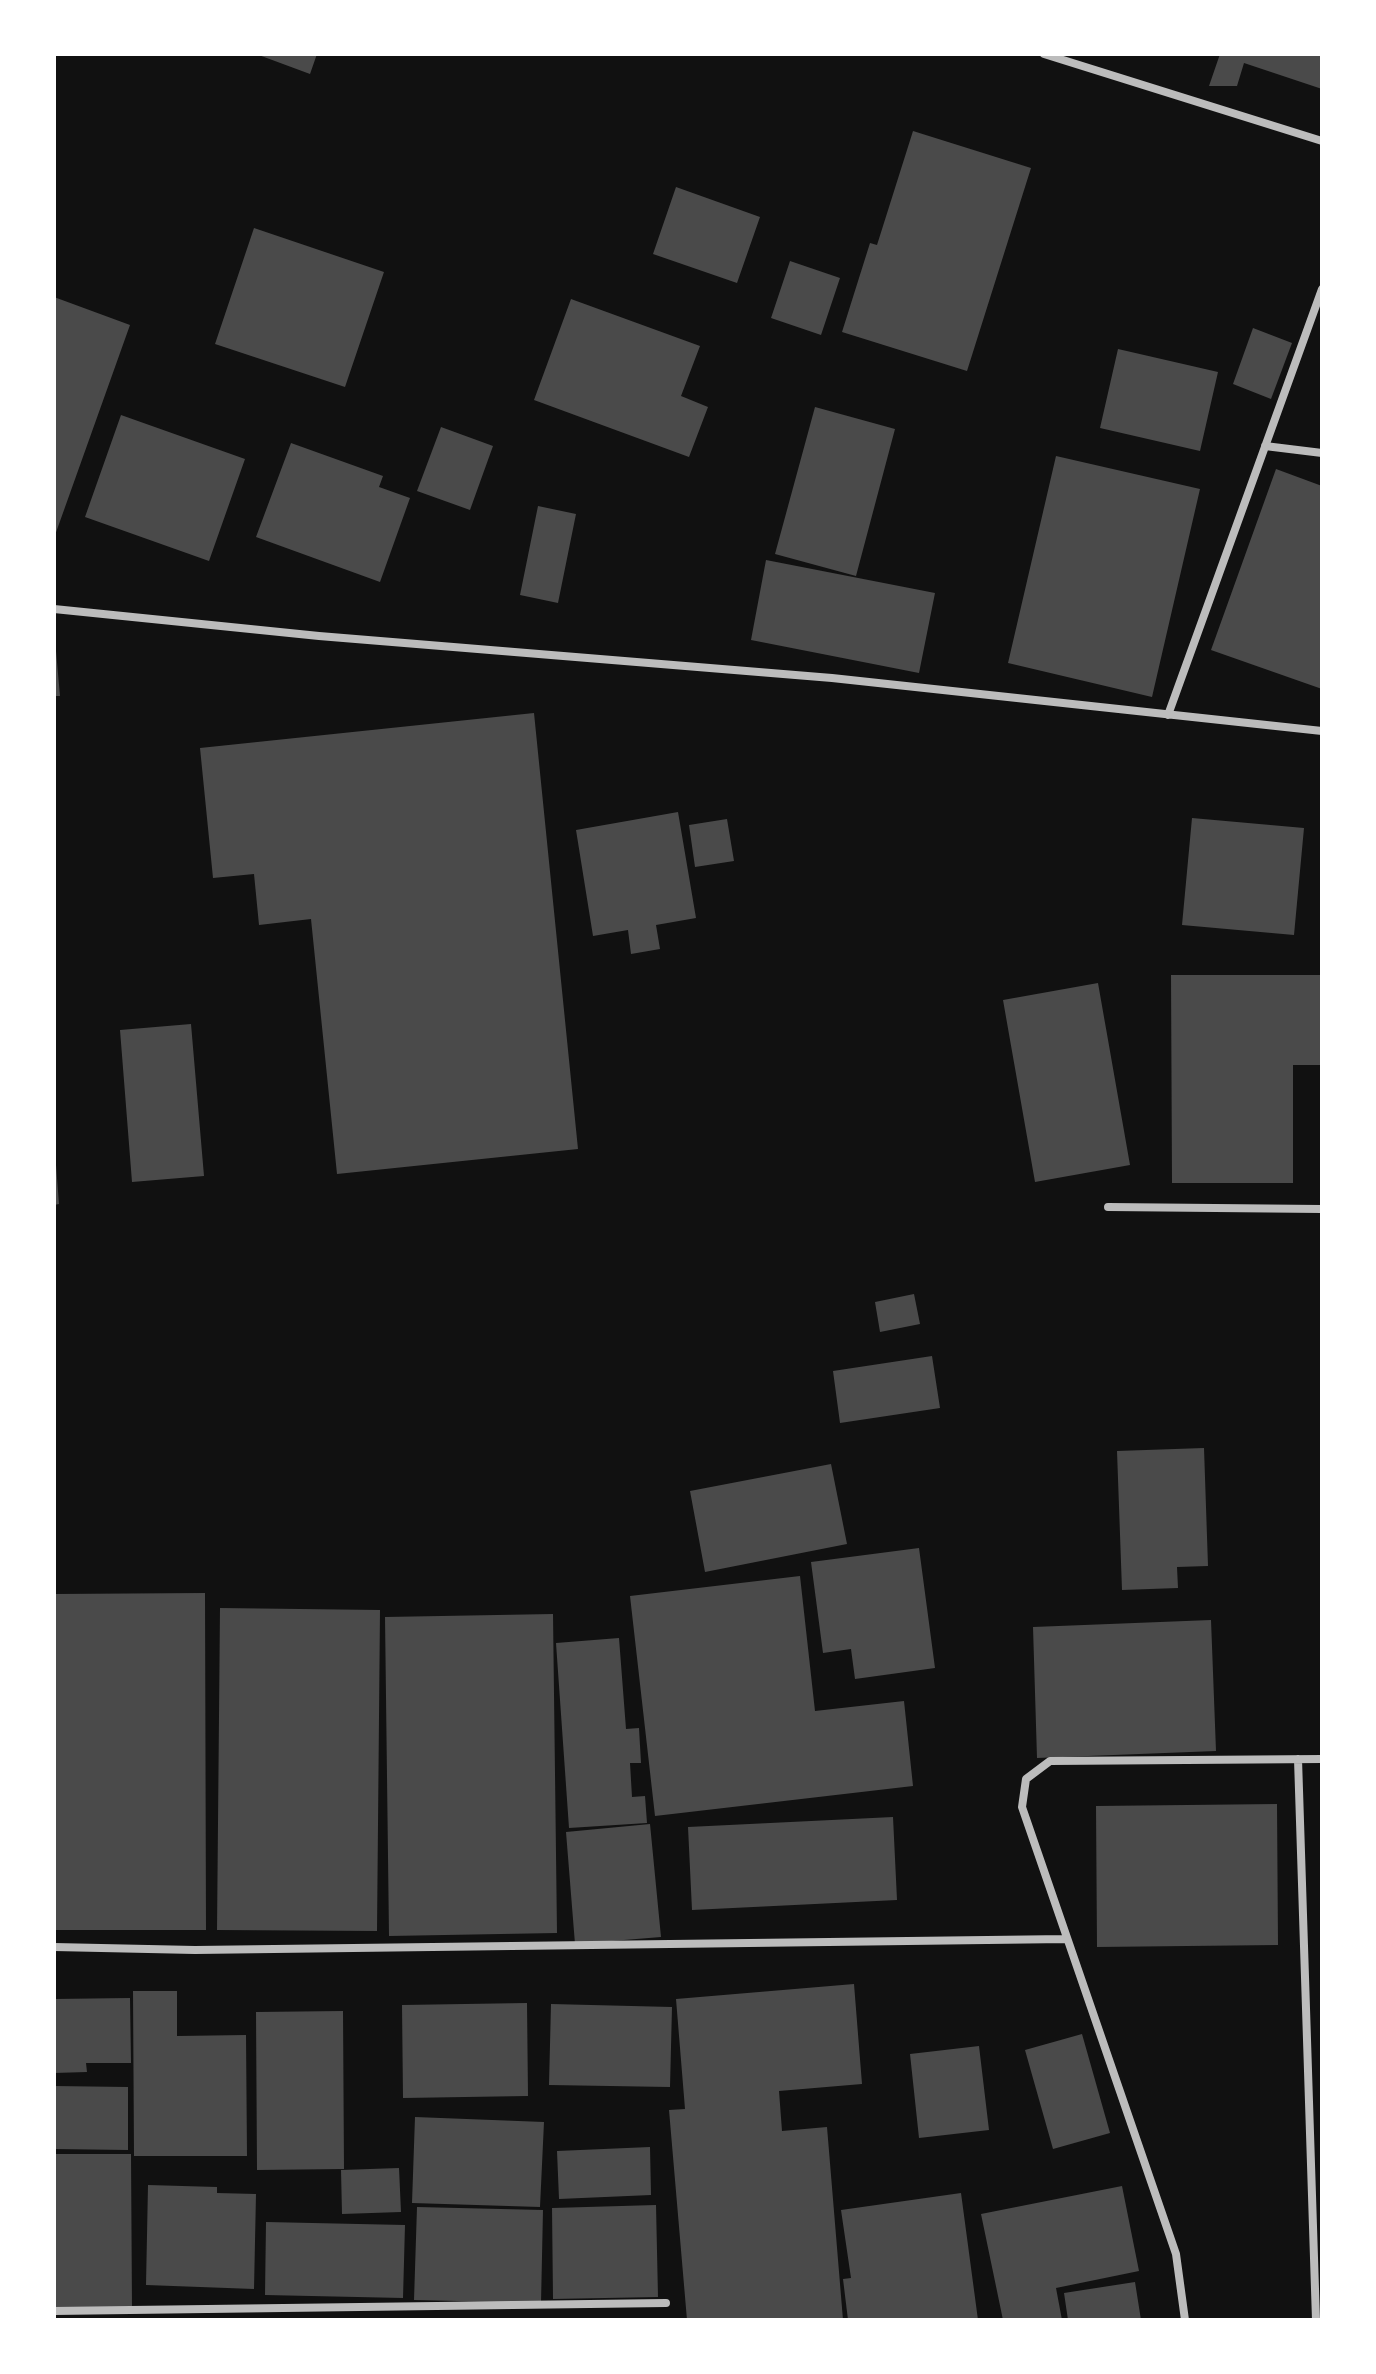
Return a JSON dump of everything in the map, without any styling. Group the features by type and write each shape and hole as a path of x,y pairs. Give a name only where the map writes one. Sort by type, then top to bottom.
{"street":[{"path":"1044,54 1322,141"},
{"path":"1168,715 1322,289"},
{"path":"1265,446 1322,453"},
{"path":"54,609 319,636 832,678 1322,731"},
{"path":"1108,1207 1322,1209"},
{"path":"1298,1759 1316,2320"},
{"path":"1185,2320 1176,2254 1022,1807 1026,1779 1050,1761 1322,1759"},
{"path":"54,1947 195,1950 1066,1939"},
{"path":"54,2311 666,2303"}],"building":[{"path":"256,54 317,54 310,74"},
{"path":"1220,54 1322,54 1322,89 1244,63 1237,86 1209,86"},
{"path":"913,131 1031,168 967,371 842,332 870,243 877,245"},
{"path":"676,187 760,217 737,283 653,254"},
{"path":"254,228 384,272 345,387 215,344"},
{"path":"790,261 840,278 821,335 771,318"},
{"path":"54,297 130,325 54,538"},
{"path":"571,299 700,346 681,396 708,407 689,457 534,400"},
{"path":"1253,328 1292,343 1271,399 1233,384"},
{"path":"1118,349 1218,372 1200,451 1100,428"},
{"path":"815,407 895,429 856,576 775,554"},
{"path":"121,415 245,459 209,561 85,517"},
{"path":"441,427 493,446 470,510 417,491"},
{"path":"291,443 383,476 379,487 410,498 380,582 256,537"},
{"path":"1056,456 1200,489 1152,697 1008,663"},
{"path":"1276,469 1322,486 1322,689 1211,650"},
{"path":"538,506 576,514 558,603 520,595"},
{"path":"766,560 935,593 919,673 751,640"},
{"path":"56,651 60,696 54,696"},
{"path":"534,713 578,1149 337,1174 311,919 259,925 254,874 213,878 200,748"},
{"path":"678,812 696,918 656,925 660,949 631,954 628,930 593,936 576,830"},
{"path":"1192,818 1304,828 1294,935 1182,925"},
{"path":"727,819 734,861 695,867 689,825"},
{"path":"1171,975 1322,975 1322,1065 1293,1065 1293,1183 1172,1183"},
{"path":"1098,983 1130,1165 1035,1182 1003,1000"},
{"path":"191,1024 204,1176 132,1182 120,1030"},
{"path":"54,1165 59,1204 54,1205"},
{"path":"914,1294 920,1324 880,1332 875,1302"},
{"path":"932,1356 940,1408 840,1423 833,1371"},
{"path":"1204,1448 1208,1566 1177,1567 1178,1588 1122,1590 1117,1451"},
{"path":"831,1464 847,1544 705,1572 690,1491"},
{"path":"919,1548 935,1668 855,1679 851,1649 823,1653 811,1562"},
{"path":"800,1576 815,1711 904,1701 913,1786 655,1816 630,1596"},
{"path":"205,1593 206,1930 54,1930 54,1594"},
{"path":"220,1608 380,1610 377,1931 217,1930"},
{"path":"553,1614 557,1933 389,1936 385,1617"},
{"path":"1211,1620 1216,1751 1037,1758 1033,1627"},
{"path":"619,1638 626,1729 639,1728 641,1763 630,1763 632,1797 645,1796 647,1823 569,1828 556,1643"},
{"path":"1277,1804 1278,1945 1097,1947 1096,1806"},
{"path":"893,1817 897,1900 692,1910 688,1827"},
{"path":"650,1824 661,1937 575,1944 566,1832"},
{"path":"854,1984 862,2084 779,2091 782,2131 827,2127 843,2320 687,2320 669,2110 685,2109 676,1999"},
{"path":"133,1991 177,1991 177,2036 246,2035 247,2156 134,2156"},
{"path":"130,1998 131,2063 86,2063 87,2072 54,2073 54,1999"},
{"path":"527,2003 528,2096 403,2098 402,2005"},
{"path":"551,2004 672,2007 670,2087 549,2085"},
{"path":"343,2011 344,2169 257,2170 256,2012"},
{"path":"1082,2034 1110,2133 1053,2149 1025,2050"},
{"path":"979,2046 989,2130 919,2138 910,2054"},
{"path":"54,2086 128,2087 128,2150 54,2149"},
{"path":"415,2117 544,2122 540,2207 412,2203"},
{"path":"650,2147 651,2195 559,2199 557,2151"},
{"path":"54,2154 131,2154 132,2308 54,2308"},
{"path":"399,2168 401,2212 342,2214 341,2170"},
{"path":"148,2185 217,2187 217,2193 256,2194 254,2289 146,2285"},
{"path":"1122,2186 1139,2271 1056,2288 1062,2320 1003,2320 981,2214"},
{"path":"961,2193 978,2320 848,2320 843,2279 851,2278 841,2210"},
{"path":"656,2205 658,2297 553,2299 552,2208"},
{"path":"417,2207 543,2210 541,2303 414,2300"},
{"path":"266,2222 405,2225 403,2298 265,2295"},
{"path":"1135,2282 1141,2320 1068,2320 1064,2293"}]}
